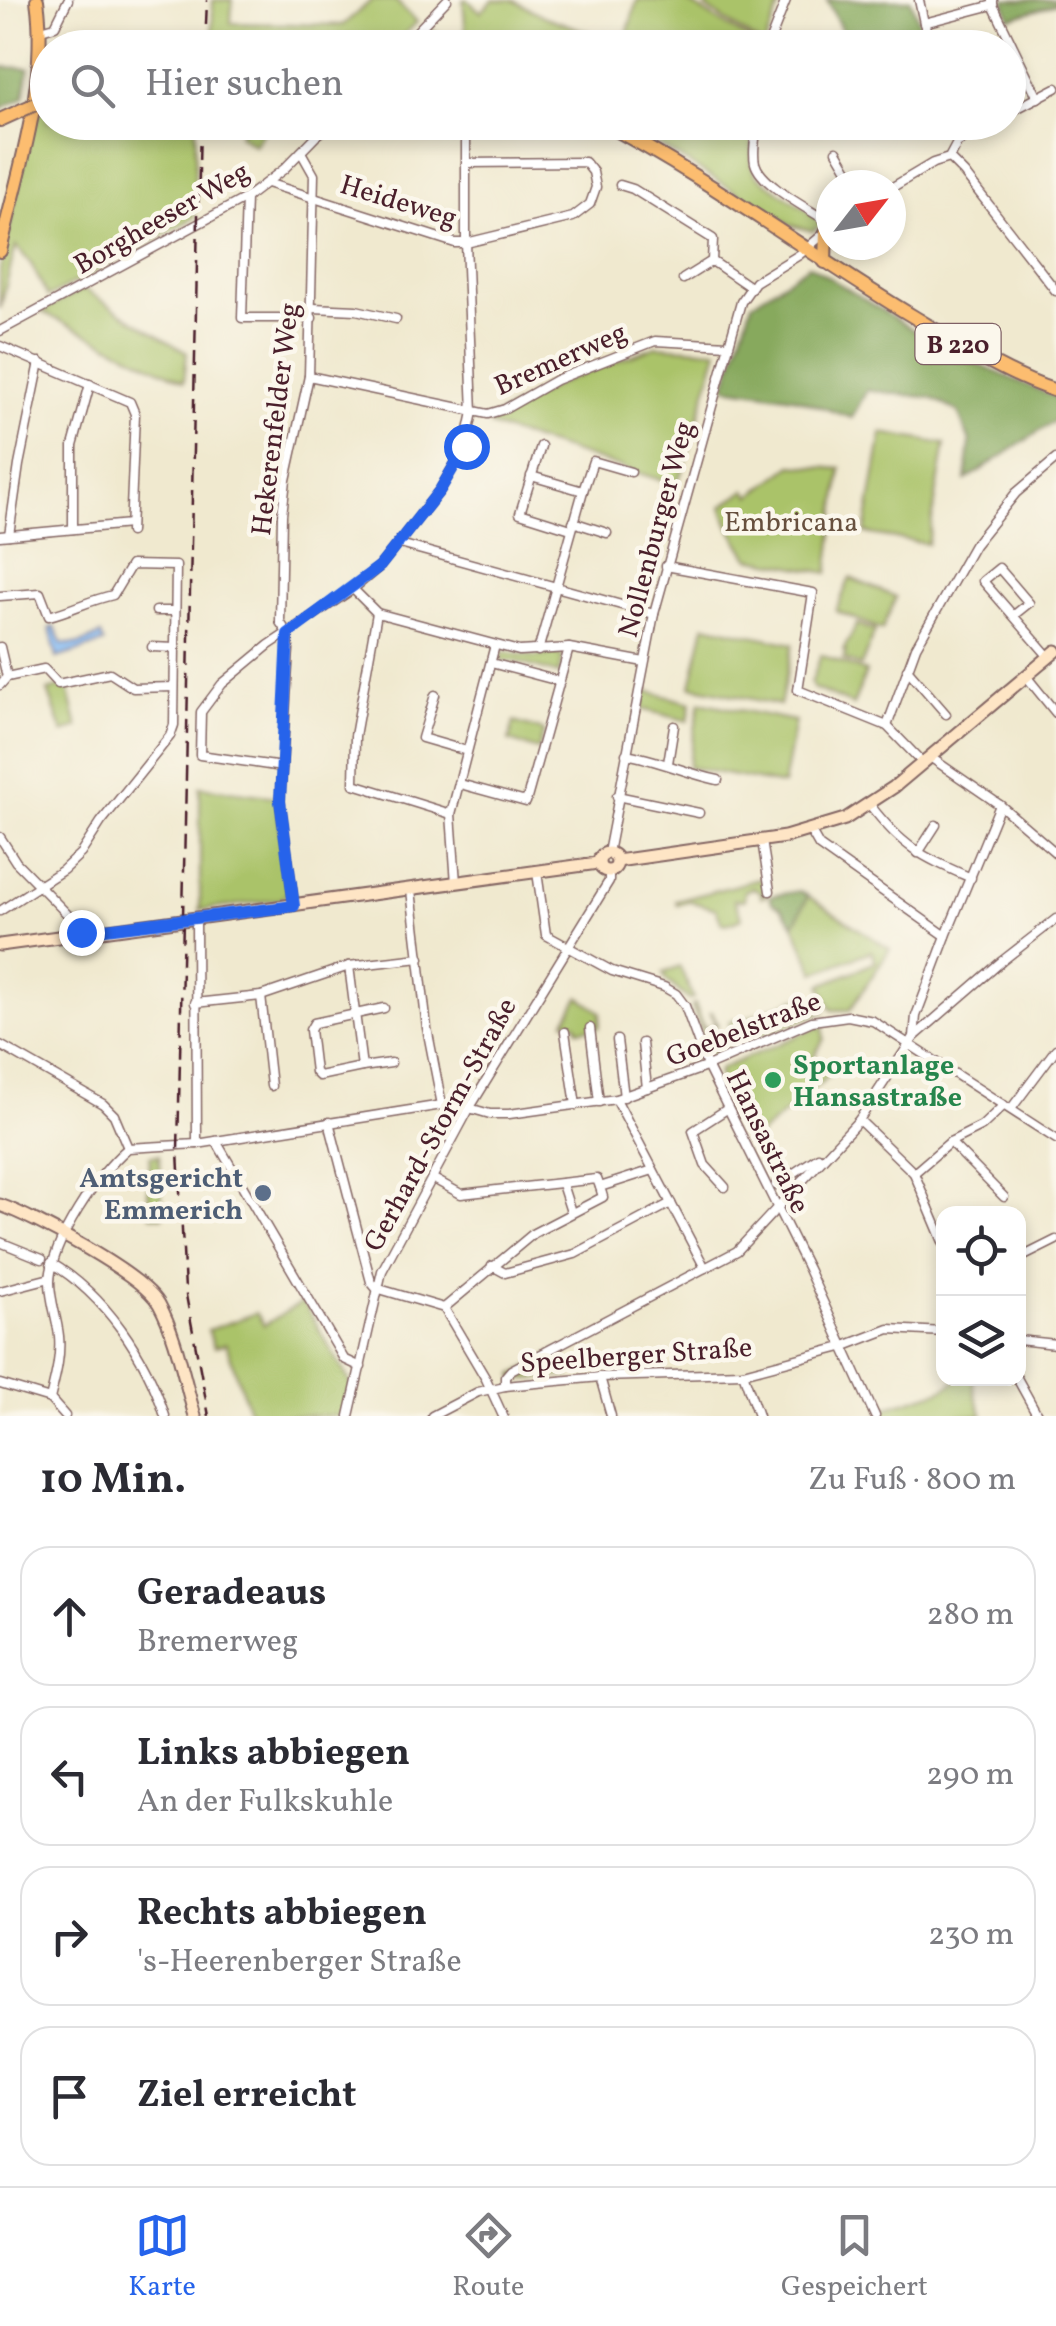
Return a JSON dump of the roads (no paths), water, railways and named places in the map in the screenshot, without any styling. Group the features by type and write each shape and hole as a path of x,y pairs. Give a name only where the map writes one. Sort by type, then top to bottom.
{"main road":[{"path":"38,0 40,30"},
{"path":"0,120 30,106"},
{"path":"0,251 30,116"},
{"name":"B 220","path":"632,140 982,358 1056,391"}],"street":[{"path":"40,30 55,26 68,0"},
{"path":"418,30 447,0"},
{"path":"775,30 786,0"},
{"path":"919,0 926,30"},
{"path":"924,23 993,3 1006,30"},
{"path":"1026,73 1038,98"},
{"path":"1026,104 1056,88"},
{"name":"Borgheeser Weg","path":"0,331 246,198 313,140"},
{"path":"309,376 473,412 466,140"},
{"path":"756,140 758,170 816,218"},
{"path":"906,179 948,158 962,140"},
{"path":"837,151 848,170"},
{"name":"Hekerenfelder Weg","path":"294,906 282,819 288,634 280,622 282,515 309,376 313,308 314,175 301,152"},
{"path":"948,158 961,169 1056,291"},
{"name":"Heideweg","path":"267,183 455,243 573,217 590,204 596,187 593,172 585,162 467,164"},
{"path":"620,185 633,189 712,239 712,260"},
{"path":"246,198 242,318 312,318"},
{"path":"712,260 750,287 816,240"},
{"path":"683,280 712,260"},
{"name":"Nollenburger Weg","path":"608,862 617,796 654,614 728,345 750,287"},
{"path":"313,308 356,310 396,318"},
{"name":"Bremerweg","path":"282,768 200,755 201,712 222,684 269,645 353,589 400,544 440,490 466,446 473,412 488,414 505,409 556,380 655,342 728,345"},
{"path":"0,346 40,362 130,402 136,414 130,528 5,536 40,362"},
{"path":"73,529 74,446 90,384"},
{"path":"541,446 520,513 607,533"},
{"path":"887,726 916,647 974,544 1016,492 1056,459"},
{"path":"538,651 593,460 631,472"},
{"path":"532,476 583,491"},
{"path":"400,544 654,614"},
{"path":"0,596 40,593 49,616 73,610 82,602 113,595 132,564 176,566 174,725 170,736 100,822 81,853 0,911"},
{"path":"666,566 814,594 798,690 887,726 927,760 1000,804 1056,853"},
{"path":"0,946 762,842 810,832 870,805 1053,654 1014,616 983,581 999,568 1028,603 1014,616"},
{"path":"353,589 377,613 520,651 569,648 644,662"},
{"path":"156,611 176,612"},
{"path":"377,613 355,736 354,784 451,814"},
{"path":"456,883 451,814 495,644"},
{"path":"0,646 4,681 44,669 58,684 110,673 133,688 174,687"},
{"path":"152,647 175,648"},
{"path":"460,784 526,802 569,648"},
{"path":"491,663 559,681"},
{"path":"908,669 946,714"},
{"path":"1026,676 1056,712"},
{"path":"434,695 422,738 467,751"},
{"path":"668,763 674,726"},
{"path":"626,754 718,780"},
{"path":"617,796 700,814"},
{"path":"911,1041 916,1016 946,936 1000,804"},
{"path":"870,805 889,831 918,853 972,878"},
{"path":"918,853 936,825"},
{"path":"810,832 818,846 946,936"},
{"path":"0,837 16,862 74,920 81,932"},
{"path":"762,842 770,891"},
{"name":"Gerhard-Storm-Straße","path":"350,1416 382,1271 469,1109 609,880 608,862"},
{"path":"537,872 546,934 567,947"},
{"path":"412,890 427,1028 442,1104"},
{"path":"196,918 197,1144"},
{"path":"505,1386 505,1377 512,1370 737,1252 859,1120 911,1041 1002,961 1056,920"},
{"name":"Hansastraße","path":"567,947 612,972 656,984 676,994 685,1006 707,1066 874,1416"},
{"path":"195,1004 262,996 349,966 420,958"},
{"path":"349,966 362,1066"},
{"path":"262,996 271,1086"},
{"path":"384,1008 314,1023 310,1030 315,1072 319,1076 392,1062"},
{"name":"Goebelstraße","path":"128,1148 197,1144 442,1104 509,1114 599,1102 648,1088 830,1016 873,1020 911,1041 1056,1139"},
{"path":"590,1028 599,1102"},
{"path":"565,1032 576,1104"},
{"path":"617,1040 620,1098 653,1170 706,1268"},
{"name":"Goebelstraße","path":"642,1043 648,1088"},
{"path":"0,1045 103,1104 114,1115 128,1148 112,1163 46,1261 59,1354 50,1399"},
{"path":"914,1173 950,1142 1008,1107 1056,1049"},
{"path":"693,1131 727,1109"},
{"path":"688,1119 705,1165 724,1187"},
{"path":"859,1120 914,1173 936,1225"},
{"path":"329,1122 371,1282 376,1288 444,1308 503,1416"},
{"path":"216,1141 344,1359 361,1367"},
{"path":"950,1142 1004,1198"},
{"path":"776,1186 826,1152"},
{"path":"444,1308 534,1233 571,1212 600,1188 653,1170"},
{"path":"432,1178 461,1194 562,1184 600,1188"},
{"path":"562,1184 571,1212"},
{"path":"492,1266 505,1273 575,1254 671,1203"},
{"path":"0,1205 127,1273 153,1295 163,1312 195,1416"},
{"path":"1026,1255 1056,1240"},
{"path":"0,1242 46,1261 79,1283 108,1313 139,1358 165,1416"},
{"path":"0,1290 50,1278"},
{"name":"Speelberger Straße","path":"432,1416 490,1388 600,1377 743,1373 842,1347 890,1329 936,1332"},
{"path":"1026,1341 1056,1344"},
{"path":"743,1373 757,1416"},
{"path":"600,1377 611,1416"},
{"path":"0,1384 50,1399 65,1416"},
{"path":"1021,1386 1038,1416"}],"water":[{"path":"55,627 62,644 81,644 101,635 104,643 57,658 50,628"}],"railway":[{"path":"206,30 207,0"},
{"path":"200,140 178,1151 185,1290 209,1416"}],"place":[{"name":"Sportanlage Hansastraße","path":"773,1080"},
{"name":"Amtsgericht Emmerich","path":"263,1193"}],"park label":[{"name":"Embricana","path":"791,521"}]}
